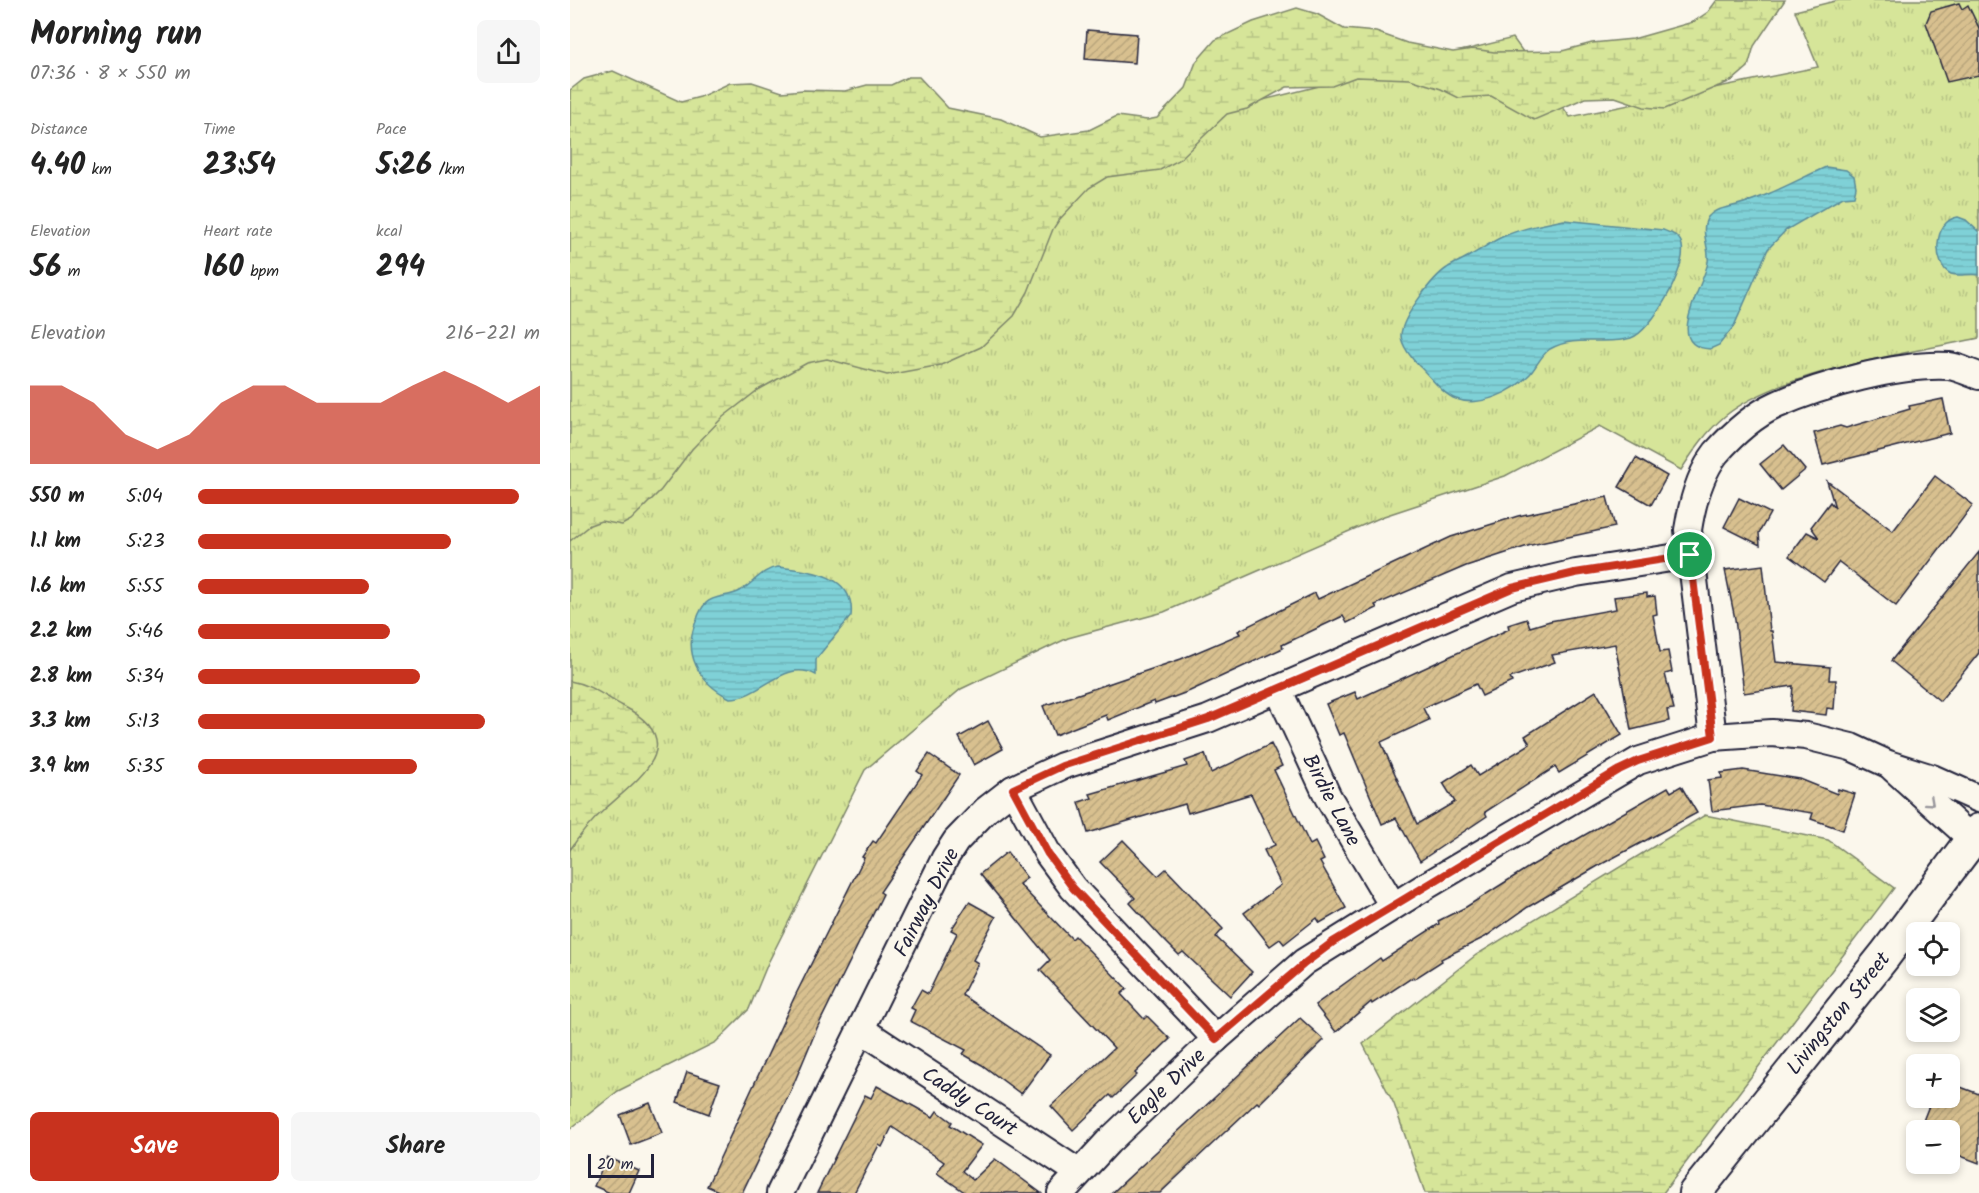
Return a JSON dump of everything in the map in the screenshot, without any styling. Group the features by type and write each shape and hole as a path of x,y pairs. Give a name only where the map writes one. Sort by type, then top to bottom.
{"street":[{"path":"1713,737 1688,530 1691,508 1711,462 1741,428 1775,405 1861,376 1917,366 1951,366 1979,376"},
{"name":"Fairway Drive","path":"780,1193 956,841 986,810 1013,789 1062,766 1163,736 1512,588 1575,573 1690,555"},
{"name":"Birdie Lane","path":"1278,689 1328,797 1393,906"},
{"name":"Eagle Drive","path":"1061,1193 1078,1172 1216,1039 1305,963 1393,906 1619,770 1638,761 1713,737 1772,733 1806,736 1851,747 1888,764 1932,778 1979,800"},
{"name":"Eagle Drive","path":"1888,764 1975,835"},
{"path":"1013,789 1048,854 1073,888 1216,1039"},
{"name":"Livingston Street","path":"1695,1193 1885,955 1975,835"},
{"name":"Caddy Court","path":"862,1030 1078,1172"}],"green space":[{"path":"1717,0 1785,0 1754,46 1748,67 1733,80 1665,109 1644,107 1615,97 1585,98 1534,120 1491,96 1459,98 1441,89 1410,79 1356,77 1332,86 1287,87 1247,109 1227,114 1179,160 1160,170 1107,177 1089,188 1053,229 1028,292 1014,316 981,347 941,365 887,375 827,359 807,363 758,390 723,417 692,449 661,490 631,520 622,525 601,521 590,525 570,541 570,90 584,79 613,71 681,102 700,97 730,83 752,82 782,92 845,91 867,85 891,85 908,77 919,77 948,108 1001,119 1040,137 1089,130 1117,116 1147,120 1157,118 1186,88 1196,62 1215,40 1253,22 1297,8 1317,14 1344,29 1376,32 1407,43 1453,52 1473,49 1494,52 1562,51 1592,43 1633,39 1693,22 1708,12"},
{"path":"1839,0 1979,0 1979,338 1882,357 1778,387 1749,400 1725,416 1706,435 1681,470 1600,426 1505,476 1384,516 1164,612 1068,638 961,689 865,770 768,963 749,1009 716,1042 618,1091 570,1129 570,463 1097,141 1513,38 1570,117 1818,67 1795,11"},
{"path":"570,681 598,691 643,719 654,732 657,745 654,758 645,770 592,822 570,850"},
{"path":"1705,815 1828,840 1894,888 1663,1193 1425,1193 1394,1104 1363,1044 1476,955"}],"water":[{"path":"1826,167 1846,170 1854,176 1856,187 1854,196 1843,197 1786,230 1768,249 1734,326 1719,345 1710,349 1696,346 1689,338 1687,327 1708,262 1704,228 1708,217 1718,210 1759,198"},
{"path":"1958,217 1966,220 1979,232 1979,275 1951,274 1941,262 1938,253 1940,234 1950,220"},
{"path":"1564,220 1663,230 1678,237 1682,246 1679,269 1658,312 1649,324 1631,338 1570,342 1550,349 1523,381 1496,397 1465,401 1451,397 1416,363 1403,343 1401,335 1403,327 1412,308 1434,280 1450,266 1510,234"},
{"path":"778,567 815,573 838,583 846,591 851,616 816,659 816,675 804,671 793,671 752,692 730,698 709,684 692,655 691,643 698,617 709,600 740,591 763,573"}],"building":[{"path":"1959,3 1962,9 1968,5 1979,28 1979,75 1947,82 1926,23 1931,11"},
{"path":"1087,30 1137,34 1135,63 1085,59"},
{"path":"1943,399 1950,433 1823,465 1814,433 1840,426 1846,428 1910,409 1909,406"},
{"path":"1784,445 1805,470 1781,490 1760,464"},
{"path":"1636,458 1667,476 1651,505 1619,487"},
{"path":"1935,476 1973,505 1896,606 1839,562 1824,582 1789,556 1807,532 1819,538 1811,527 1830,502 1835,508 1827,481 1893,531"},
{"path":"1607,497 1615,527 1531,545 1466,566 1375,605 1377,608 1347,623 1343,616 1282,645 1283,648 1190,691 1155,704 1154,701 1108,720 1106,715 1055,735 1043,706 1181,659 1240,634 1238,631 1315,593 1318,599 1451,537 1518,516"},
{"path":"1739,498 1770,513 1759,533 1760,545 1724,527"},
{"path":"1979,552 1979,653 1940,701 1891,661"},
{"path":"1763,565 1770,631 1772,631 1776,662 1830,667 1829,680 1836,680 1834,709 1827,708 1826,715 1791,711 1793,686 1744,693 1735,619 1725,570"},
{"path":"1647,593 1647,597 1655,596 1657,614 1653,615 1660,652 1668,651 1672,672 1665,674 1674,709 1667,710 1669,721 1631,730 1615,644 1552,655 1555,662 1510,678 1512,682 1482,696 1476,684 1423,708 1429,720 1381,742 1417,824 1455,802 1443,783 1471,765 1478,776 1530,744 1525,736 1596,691 1622,735 1559,773 1555,767 1485,812 1487,816 1420,861 1396,818 1382,824 1344,733 1339,735 1326,704 1355,692 1358,699 1509,629 1508,625 1527,619 1530,627 1616,609 1614,597"},
{"path":"988,721 1003,749 974,765 959,737"},
{"path":"1271,744 1282,766 1274,770 1310,845 1315,842 1324,860 1320,862 1346,908 1320,923 1317,918 1284,944 1280,939 1270,946 1244,913 1281,885 1264,850 1275,845 1251,794 1188,813 1185,804 1088,833 1079,802 1092,798 1090,794 1187,766 1185,761 1205,754 1211,773"},
{"path":"929,754 959,775 880,892 883,894 817,1028 792,1088 742,1193 723,1193 707,1186 794,998 864,858 862,857 873,841 876,843 922,775 917,771"},
{"path":"1743,770 1800,779 1837,794 1838,789 1855,794 1843,830 1811,819 1813,813 1760,805 1712,811 1708,780 1722,778 1721,773"},
{"path":"1681,786 1697,813 1598,866 1528,907 1485,937 1441,959 1442,961 1414,979 1413,977 1372,1004 1371,1002 1336,1032 1315,1005 1380,958 1382,961 1439,924 1438,921 1466,907 1529,867 1668,787 1671,792"},
{"path":"1123,840 1158,876 1166,869 1223,929 1216,937 1252,972 1230,996 1183,952 1179,955 1164,940 1130,903 1135,898 1100,862"},
{"path":"1007,852 1027,878 1019,884 1072,939 1075,936 1127,989 1121,994 1144,1019 1147,1016 1170,1039 1113,1098 1110,1095 1073,1130 1051,1106 1114,1048 1040,970 1050,960 980,874"},
{"path":"969,902 996,917 973,960 978,963 962,995 1050,1055 1021,1094 963,1054 966,1050 910,1021 915,1010 911,1008 921,990 928,994 957,933 951,930"},
{"path":"1300,1018 1324,1040 1259,1104 1257,1102 1160,1193 1112,1193"},
{"path":"687,1072 720,1083 709,1114 677,1102"},
{"path":"877,1086 933,1117 937,1111 952,1122 950,1125 982,1145 962,1171 973,1180 995,1159 1041,1193 966,1193 937,1173 944,1162 892,1127 882,1147 879,1145 854,1193 817,1193 865,1095 871,1098"},
{"path":"1960,1087 1979,1094 1979,1163 1960,1156 1960,1120 1923,1120 1928,1108 1960,1108"},
{"path":"650,1103 662,1133 631,1145 620,1115"},
{"path":"607,1157 639,1171 629,1193 610,1193 594,1186"}],"route":[{"path":"1690,555 1713,737 1638,761 1619,770 1333,942 1262,998 1216,1039 1073,888 1048,854 1013,789 1062,766 1163,736 1208,719 1442,616 1512,588 1575,573 1690,555"}]}
